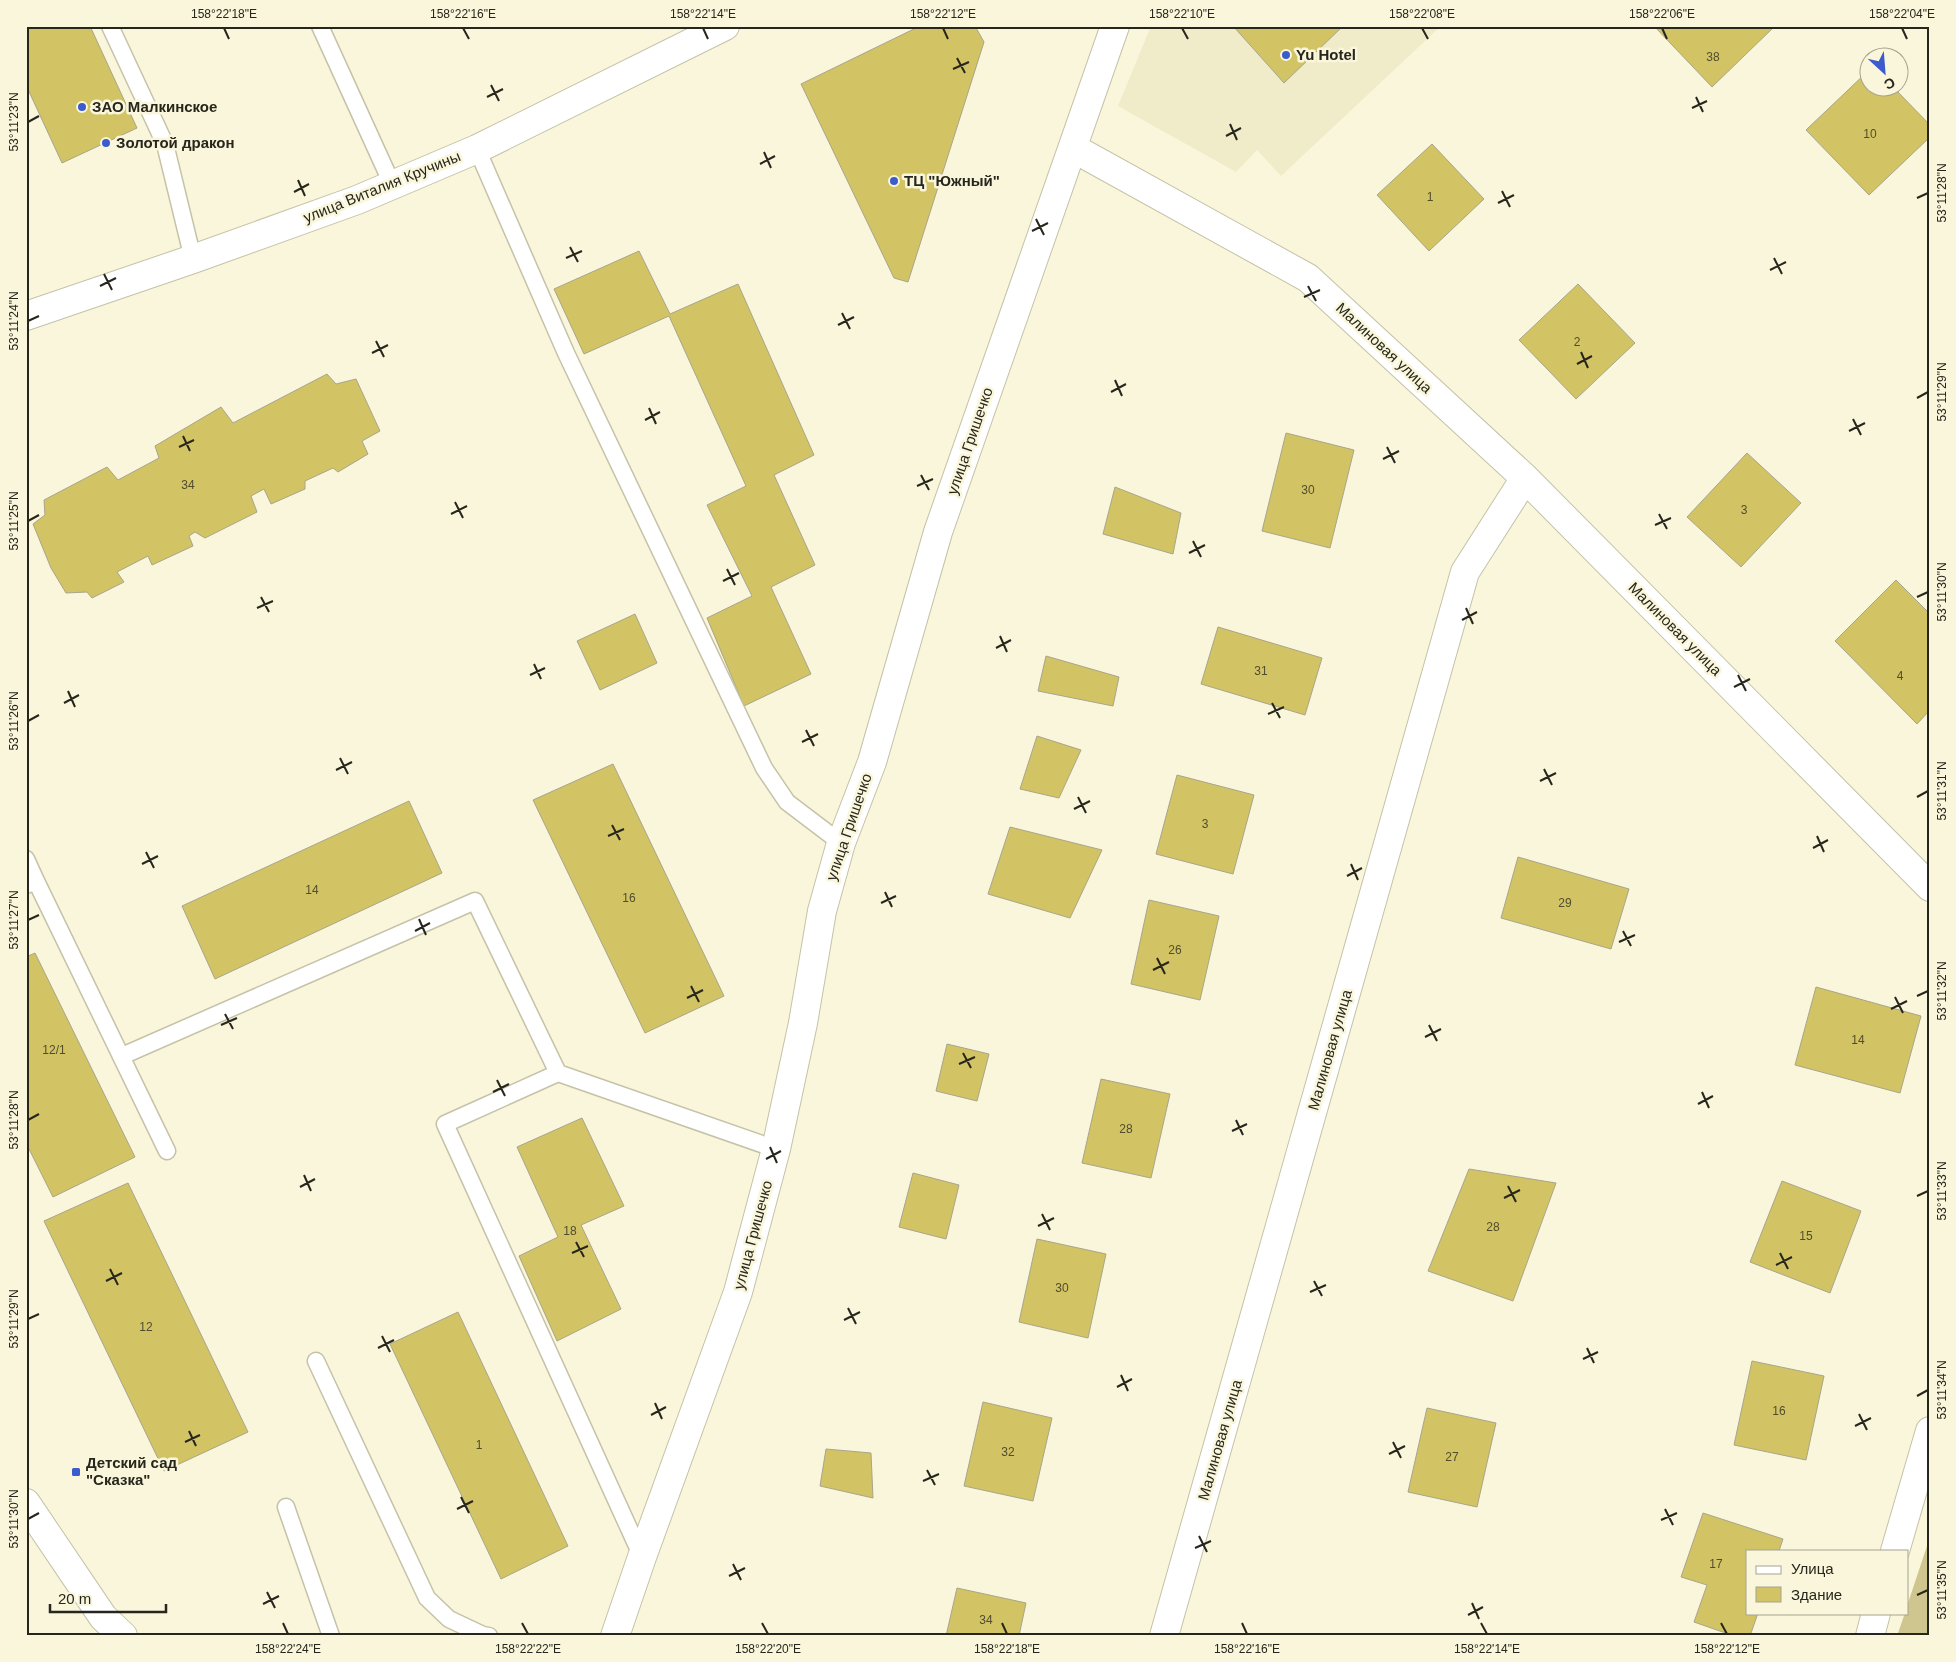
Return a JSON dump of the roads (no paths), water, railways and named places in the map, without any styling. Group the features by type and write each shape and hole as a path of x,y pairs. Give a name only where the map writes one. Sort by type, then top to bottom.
{"street":[{"name":"улица Виталия Кручины","path":"26,316 194,259 357,200 477,149 725,26"},
{"name":"улица Гришечко","path":"615,1636 738,1292 776,1149 803,1023 822,911 841,843 872,762 938,532 1114,26"},
{"name":"Малиновая улица","path":"1073,148 1308,278 1525,478 1930,887"},
{"name":"Малиновая улица","path":"1164,1636 1464,572 1525,478"},
{"path":"1895,1550 1930,1431"},
{"path":"26,1503 103,1617 123,1636"},
{"path":"1870,1636 1876,1614"}],"lane":[{"path":"110,26 165,144 194,259"},
{"path":"320,26 392,184"},
{"path":"477,149 566,353 764,768 787,802 841,843"},
{"path":"26,859 31,883 122,1056 167,1151"},
{"path":"122,1056 475,901 558,1073"},
{"path":"642,1557 445,1124 558,1073 776,1149"},
{"path":"316,1361 427,1598 449,1619 483,1635 490,1636"},
{"path":"286,1507 331,1636"}],"place":[{"name":"Yu Hotel","path":"1286,55"},
{"name":"ЗАО Малкинское","path":"82,107"},
{"name":"Золотой дракон","path":"106,143"},
{"name":"ТЦ \"Южный\"","path":"894,181"},
{"name":"Детский сад \"Сказка\"","path":"76,1472"}]}
